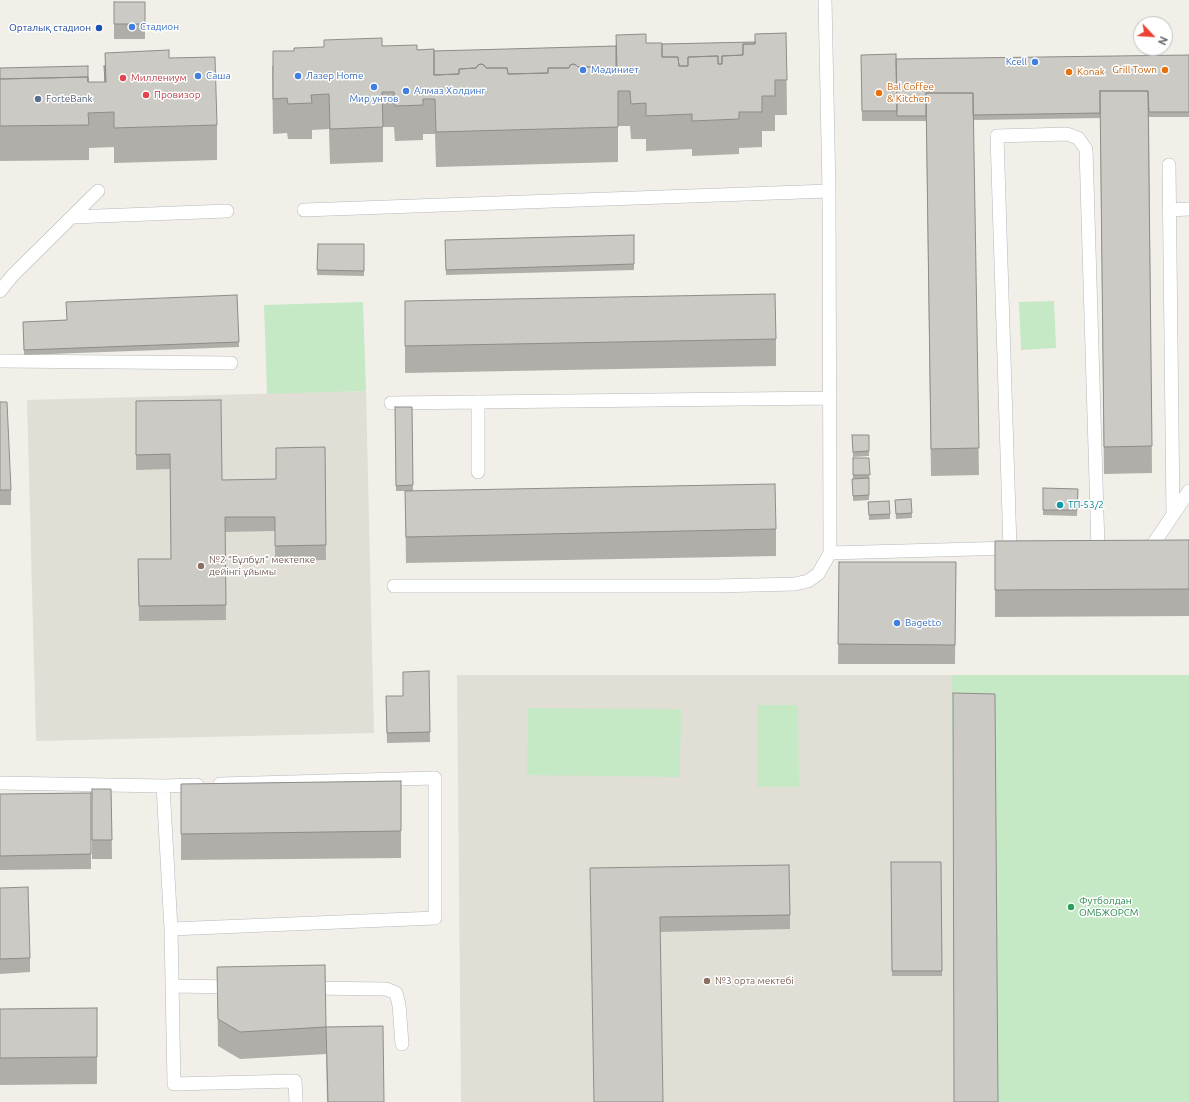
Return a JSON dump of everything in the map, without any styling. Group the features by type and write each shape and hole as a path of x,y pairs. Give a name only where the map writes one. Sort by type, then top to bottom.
{"lane":[{"path":"394,586 716,586 795,584 808,581 818,574 830,553 829,191 825,0"},
{"path":"1010,548 997,136 1067,134 1078,138 1086,148 1098,548"},
{"path":"1169,164 1173,515"},
{"path":"0,291 13,275 98,191"},
{"path":"304,210 829,191"},
{"path":"1170,210 1189,209"},
{"path":"72,217 227,211"},
{"path":"0,361 231,363"},
{"path":"391,403 830,398"},
{"path":"478,402 478,472"},
{"path":"1150,549 1189,491"},
{"path":"830,553 1024,548"},
{"path":"1083,548 1113,548"},
{"path":"1128,548 1166,549"},
{"path":"0,783 163,786 435,778 435,918 172,928"},
{"path":"163,786 172,928 174,1084 295,1081 296,1102"},
{"path":"172,986 248,987"},
{"path":"294,988 386,989 396,993 399,1005 402,1044"}],"shaded area":[{"name":"№2 \"Бұлбұл\" мектепке дейінгі ұйымы","path":"366,391 374,733 36,741 27,400"},
{"name":"№3 орта мектебі","path":"457,675 952,675 954,1102 461,1102"}],"green space":[{"path":"1054,301 1056,348 1021,350 1019,302"},
{"path":"363,302 366,391 267,394 264,305"},
{"name":"Футболдан ОМБЖОРСМ","path":"952,675 1189,675 1189,1102 954,1102"},
{"path":"757,705 798,705 799,787 757,787"},
{"path":"528,708 681,709 680,777 527,775"}],"building":[{"path":"114,2 145,2 145,24 114,24"},
{"path":"786,33 787,80 775,80 775,96 762,96 762,112 739,112 739,119 692,121 692,114 646,116 646,103 631,104 630,91 618,91 618,127 436,132 435,99 423,99 423,105 395,106 394,92 382,92 383,127 330,129 329,94 311,95 312,103 288,104 287,98 273,99 273,51 294,51 294,48 324,47 324,40 382,38 382,46 417,45 417,50 434,49 434,75 459,74 459,69 476,68 481,64 486,68 507,68 508,74 548,73 548,68 569,68 570,65 573,64 578,67 597,67 597,71 617,70 616,35 646,34 646,43 662,43 662,57 678,57 679,66 688,66 688,57 718,56 718,64 722,64 722,56 743,55 743,44 755,44 755,34"},
{"path":"755,42 755,44 743,44 743,55 722,56 722,64 718,64 718,56 688,57 688,66 679,66 678,57 662,57 662,44"},
{"path":"616,46 616,70 597,71 597,67 578,67 573,64 570,65 569,68 548,68 548,73 508,74 507,68 486,68 481,64 476,68 459,69 459,74 434,75 434,51"},
{"path":"169,50 169,58 215,57 217,125 114,128 114,112 88,113 89,125 0,126 0,79 88,77 88,82 106,82 105,53"},
{"name":"Bal Coffee & Kitchen","path":"896,54 897,111 862,111 861,55"},
{"path":"1189,55 1189,112 1149,112 1148,91 1100,91 1100,113 973,115 973,93 926,93 926,116 897,116 896,59"},
{"path":"88,66 88,77 0,79 0,68"},
{"path":"1100,91 1148,91 1152,446 1104,447"},
{"path":"926,93 973,93 979,448 931,449"},
{"path":"634,235 634,264 446,270 445,240"},
{"path":"318,244 364,244 364,271 317,270"},
{"path":"775,294 776,339 405,346 405,301"},
{"path":"237,295 239,342 24,350 23,322 67,320 66,302"},
{"path":"221,400 222,480 276,479 276,448 325,447 326,545 275,546 275,517 225,517 226,605 139,606 138,559 171,559 170,454 136,455 136,401"},
{"path":"0,402 7,402 11,490 0,490"},
{"path":"395,407 412,407 413,485 396,486"},
{"path":"852,435 869,435 869,451 853,452"},
{"path":"853,458 869,458 870,475 853,475"},
{"path":"869,478 869,495 853,496 852,479"},
{"path":"775,484 776,529 406,537 405,491"},
{"name":"ТП-53/2","path":"1043,488 1078,489 1077,510 1043,510"},
{"path":"911,499 912,513 896,514 895,500"},
{"path":"889,501 890,514 869,515 868,502"},
{"path":"1189,540 1189,589 995,590 995,541"},
{"name":"Bagetto","path":"839,562 956,562 955,645 838,644"},
{"path":"429,671 430,732 387,733 386,696 403,696 403,672"},
{"path":"953,693 995,694 998,1102 954,1102"},
{"path":"401,781 401,831 181,834 181,784"},
{"path":"92,789 111,789 112,840 92,840"},
{"path":"91,793 91,854 0,856 0,794"},
{"path":"891,862 941,862 942,971 892,971"},
{"path":"789,865 790,915 660,917 663,1102 594,1102 590,868"},
{"path":"28,887 30,958 0,959 0,888"},
{"path":"325,965 326,1027 240,1032 218,1019 217,967"},
{"path":"97,1008 97,1057 0,1058 0,1009"},
{"path":"383,1026 384,1102 328,1102 326,1027"}],"place":[{"name":"Стадион","path":"132,27"},
{"name":"Орталық стадион","path":"99,28"},
{"name":"Kcell","path":"1035,62"},
{"name":"Мәдиниет","path":"583,70"},
{"name":"Grill Town","path":"1165,70"},
{"name":"Konak","path":"1069,72"},
{"name":"Саша","path":"198,76"},
{"name":"Лазер Home","path":"298,76"},
{"name":"Миллениум","path":"123,78"},
{"name":"Мир унтов","path":"374,87"},
{"name":"Алмаз Холдинг","path":"406,91"},
{"name":"Bal Coffee & Kitchen","path":"879,93"},
{"name":"Провизор","path":"146,95"},
{"name":"ForteBank","path":"38,99"},
{"name":"ТП-53/2","path":"1060,505"},
{"name":"№2 \"Бұлбұл\" мектепке дейінгі ұйымы","path":"201,566"},
{"name":"Bagetto","path":"897,623"},
{"name":"Футболдан ОМБЖОРСМ","path":"1071,907"},
{"name":"№3 орта мектебі","path":"707,981"}]}
